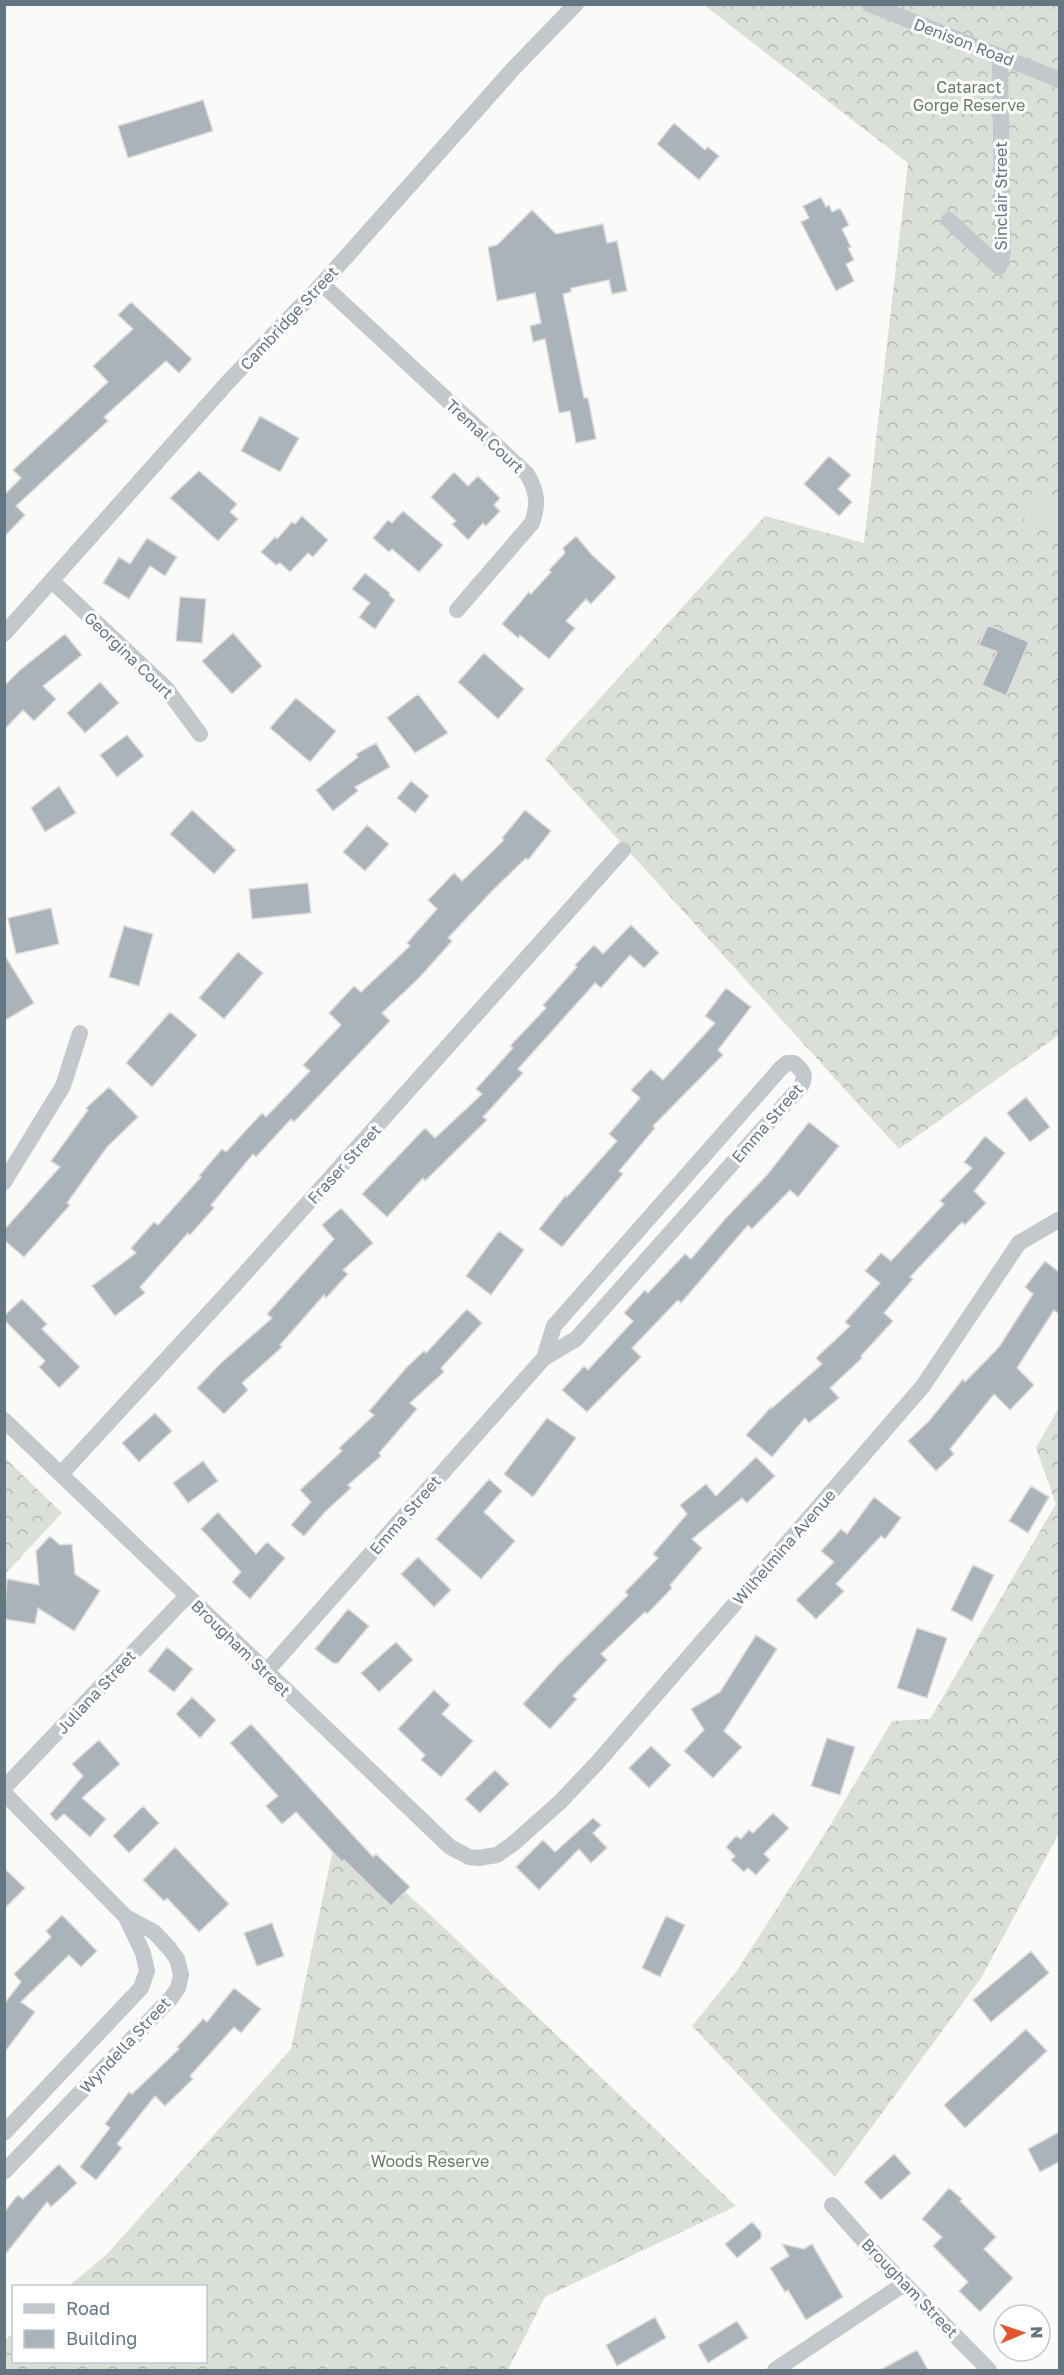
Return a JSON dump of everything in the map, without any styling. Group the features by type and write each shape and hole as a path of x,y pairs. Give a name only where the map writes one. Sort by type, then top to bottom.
{"street":[{"name":"Cambridge Street","path":"4,634 228,382 321,284 513,69 576,4"},
{"name":"Denison Road","path":"868,4 1059,80"},
{"name":"Sinclair Street","path":"949,220 999,267 1003,252 1000,66 1003,57"},
{"name":"Tremal Court","path":"321,284 527,474 534,486 537,499 532,523 457,609"},
{"name":"Georgina Court","path":"52,581 166,688 200,734"},
{"name":"Fraser Street","path":"61,1474 231,1289 623,850"},
{"path":"4,1182 63,1086 80,1033"},
{"name":"Emma Street","path":"266,1672 544,1358 576,1339 801,1086 805,1079 803,1071 794,1063 787,1063 781,1068 554,1326 544,1358"},
{"name":"Wilhelmina Avenue","path":"487,1857 505,1850 523,1836 597,1763 916,1394 1019,1243 1059,1219"},
{"name":"Brougham Street","path":"4,1420 450,1847 468,1857 487,1857"},
{"name":"Juliana Street","path":"4,1790 187,1596"},
{"name":"Wyndella Street","path":"4,1790 126,1917 143,1953 147,1971 141,1989 4,2133"},
{"name":"Wyndella Street","path":"4,2172 155,2015 178,1988 181,1975 177,1959 169,1948 154,1932 126,1917"},
{"name":"Brougham Street","path":"832,2205 904,2284 989,2370"},
{"path":"775,2370 904,2284"}],"green space":[{"name":"Cataract Gorge Reserve","path":"704,5 1059,5 1059,1035 899,1149 545,759 765,516 864,543 908,163"},
{"path":"1031,494 1059,502 1059,533 1023,523"},
{"path":"1059,1407 1059,1833 981,1978 835,2177 692,2026 736,1972 828,1829 892,1721 930,1719 1056,1504 1036,1448"},
{"path":"4,1457 62,1513 5,1574 4,1574"},
{"name":"Woods Reserve","path":"337,1830 439,1923 736,2206 545,2297 508,2370 5,2370 4,2341 12,2334 12,2363 207,2363 207,2285 70,2285 106,2255 291,2049"}],"building":[{"path":"203,100 213,131 128,158 118,126"},
{"path":"674,123 705,150 708,147 719,156 699,180 657,144"},
{"path":"821,197 826,207 829,205 832,212 840,208 849,225 842,229 851,247 848,248 854,260 846,264 854,281 836,291 801,222 809,218 803,206"},
{"path":"532,210 556,234 603,224 607,243 617,241 627,291 612,294 609,280 571,288 571,292 563,294 584,398 588,398 596,439 576,443 570,411 559,413 545,339 533,342 530,326 541,323 535,293 497,301 488,247 497,245"},
{"path":"131,302 192,359 179,373 166,361 104,417 108,421 16,506 25,515 4,537 4,495 21,478 13,470 108,382 93,366 133,329 118,315"},
{"path":"260,416 299,438 280,472 241,451"},
{"path":"829,456 851,475 838,489 852,502 839,516 804,484"},
{"path":"199,471 237,504 230,512 238,519 218,541 170,498"},
{"path":"454,472 468,486 478,476 500,498 494,505 500,511 486,526 483,523 468,540 452,524 456,521 431,497"},
{"path":"403,511 443,545 419,572 392,549 389,552 373,538 388,520 392,523"},
{"path":"302,516 328,540 313,557 308,553 290,572 280,563 276,565 261,552 292,522 295,524"},
{"path":"576,536 592,555 616,577 591,604 586,599 566,621 575,628 549,659 520,635 518,638 502,624 529,592 531,594 551,572 549,570 565,553 563,548"},
{"path":"147,538 177,557 165,576 150,566 129,599 103,583 119,557 130,564"},
{"path":"365,573 390,593 389,595 395,600 375,629 359,617 370,603 352,589"},
{"path":"180,597 206,599 202,643 176,641"},
{"path":"988,625 1029,642 1006,696 982,685 997,652 979,645"},
{"path":"233,633 262,666 232,694 202,661"},
{"path":"65,634 82,655 43,686 56,699 34,721 23,710 4,730 4,686"},
{"path":"484,653 524,689 498,719 458,682"},
{"path":"100,682 119,703 85,733 67,713"},
{"path":"418,694 448,733 415,753 387,718"},
{"path":"296,698 336,731 310,762 270,728"},
{"path":"127,735 144,756 117,777 100,755"},
{"path":"376,743 390,767 355,787 358,791 333,811 316,790 358,757 356,754"},
{"path":"411,781 429,796 415,813 397,798"},
{"path":"59,786 76,813 45,832 31,808"},
{"path":"192,810 236,850 214,874 170,834"},
{"path":"525,810 551,831 528,860 526,858 492,891 448,938 452,941 419,978 382,1013 390,1021 294,1122 291,1119 256,1157 253,1154 211,1205 214,1208 190,1235 188,1233 140,1287 145,1293 115,1316 92,1286 136,1253 131,1248 154,1222 158,1225 201,1177 199,1176 222,1149 226,1152 262,1113 266,1117 310,1071 303,1065 341,1025 329,1013 354,986 361,992 410,946 407,943 437,909 428,900 454,873 462,881 504,840 502,838"},
{"path":"367,825 389,844 365,871 343,852"},
{"path":"308,883 311,913 252,919 249,889"},
{"path":"51,908 59,944 16,954 8,918"},
{"path":"631,925 659,953 644,968 630,955 601,988 595,983 518,1069 523,1073 483,1117 487,1120 425,1181 423,1178 387,1217 362,1194 425,1128 435,1138 482,1094 476,1089 513,1048 510,1046 546,1008 543,1005 577,967 575,965 594,945 603,954"},
{"path":"124,926 153,934 139,986 109,977"},
{"path":"238,952 263,973 224,1019 199,998"},
{"path":"4,954 34,1003 4,1021"},
{"path":"726,988 751,1007 718,1050 723,1055 653,1126 655,1128 619,1171 623,1174 562,1247 539,1229 566,1195 567,1197 617,1141 609,1134 640,1098 631,1090 651,1069 663,1080 715,1023 705,1016"},
{"path":"170,1012 197,1035 152,1087 126,1063"},
{"path":"109,1087 138,1117 107,1147 67,1203 70,1205 24,1257 4,1240 4,1230 60,1167 51,1161 88,1110 86,1108"},
{"path":"1026,1097 1050,1127 1030,1142 1007,1113"},
{"path":"809,1122 839,1146 798,1197 790,1190 752,1229 748,1225 681,1303 678,1300 632,1348 641,1357 587,1412 562,1390 584,1366 588,1370 633,1321 624,1313 645,1290 648,1293 685,1254 691,1259 767,1175"},
{"path":"985,1136 1005,1153 974,1191 986,1203 965,1225 962,1222 910,1277 913,1279 884,1313 893,1321 861,1356 862,1358 830,1388 839,1398 809,1423 805,1418 772,1457 746,1435 771,1407 822,1364 816,1358 850,1326 845,1322 880,1283 865,1271 881,1253 891,1261 944,1204 940,1201 972,1168 964,1162"},
{"path":"341,1208 373,1243 343,1270 348,1274 326,1298 324,1295 280,1345 282,1347 242,1383 248,1390 224,1414 197,1388 221,1363 272,1318 267,1314 334,1239 322,1225"},
{"path":"499,1231 524,1250 491,1295 466,1276"},
{"path":"1045,1261 1059,1272 1059,1314 1054,1310 1017,1368 1034,1385 1010,1410 994,1394 950,1449 954,1454 936,1471 908,1441 929,1421 963,1379 965,1382 999,1347 1033,1294 1025,1287"},
{"path":"22,1299 47,1324 42,1329 80,1367 59,1388 39,1367 45,1361 4,1320 4,1316"},
{"path":"467,1309 482,1323 441,1368 444,1372 410,1403 417,1409 379,1453 381,1456 348,1485 351,1488 304,1536 291,1525 311,1502 300,1490 342,1451 339,1448 374,1415 369,1411 407,1367 424,1351 426,1353"},
{"path":"155,1413 172,1431 139,1462 122,1443"},
{"path":"547,1418 576,1438 533,1497 504,1474"},
{"path":"756,1457 775,1476 747,1503 742,1498 692,1539 702,1548 670,1585 672,1588 647,1614 645,1612 601,1654 607,1660 573,1696 577,1699 550,1729 523,1704 558,1665 628,1595 625,1592 658,1558 653,1554 687,1514 680,1505 706,1484 716,1496"},
{"path":"203,1461 218,1481 188,1503 173,1483"},
{"path":"489,1479 502,1491 484,1512 515,1541 481,1579 436,1539"},
{"path":"1031,1486 1049,1497 1028,1533 1009,1521"},
{"path":"874,1497 901,1518 885,1539 881,1536 836,1584 844,1591 816,1619 796,1600 834,1562 821,1551 841,1529 847,1534"},
{"path":"218,1512 256,1554 267,1542 285,1558 250,1599 232,1582 241,1572 201,1529"},
{"path":"50,1536 60,1545 72,1544 75,1574 100,1591 74,1631 38,1608 35,1624 4,1619 7,1579 39,1585 36,1551"},
{"path":"418,1557 451,1590 434,1607 401,1574"},
{"path":"973,1565 994,1575 972,1621 951,1610"},
{"path":"348,1609 369,1626 338,1663 333,1663 315,1649"},
{"path":"917,1628 947,1638 927,1698 897,1688"},
{"path":"756,1635 777,1649 724,1731 742,1747 713,1778 684,1751 704,1730 691,1709 720,1692"},
{"path":"396,1642 413,1660 379,1692 361,1673"},
{"path":"167,1647 193,1669 174,1692 148,1671"},
{"path":"434,1690 450,1705 442,1714 473,1741 441,1777 421,1760 425,1755 398,1729"},
{"path":"192,1697 216,1720 200,1738 176,1714"},
{"path":"251,1724 373,1857 376,1854 410,1887 391,1906 344,1860 342,1862 296,1812 282,1824 266,1806 278,1796 230,1743"},
{"path":"827,1738 855,1747 840,1795 811,1786"},
{"path":"99,1740 120,1764 82,1798 106,1819 90,1837 64,1814 56,1821 50,1814 83,1776 72,1764"},
{"path":"651,1746 671,1765 649,1788 629,1768"},
{"path":"495,1770 509,1784 480,1813 465,1799"},
{"path":"143,1806 159,1823 129,1853 113,1836"},
{"path":"773,1813 789,1828 764,1854 770,1860 756,1875 748,1868 744,1872 731,1860 735,1856 726,1847 736,1836 741,1839 749,1830 753,1833"},
{"path":"593,1818 601,1825 593,1833 607,1848 591,1863 579,1849 539,1890 516,1867 543,1840 555,1852"},
{"path":"175,1847 229,1904 199,1932 167,1898 164,1901 143,1880"},
{"path":"4,1868 25,1888 4,1909"},
{"path":"62,1915 97,1951 81,1967 69,1955 21,2002 35,2012 4,2053 4,2004 21,1982 14,1974 51,1937 46,1931"},
{"path":"666,1916 685,1925 660,1977 642,1968"},
{"path":"272,1923 284,1956 257,1966 244,1933"},
{"path":"1031,1951 1049,1973 991,2022 973,2000"},
{"path":"234,1988 261,2009 241,2033 234,2027 190,2076 193,2079 165,2106 155,2096 117,2144 122,2148 96,2180 80,2167 110,2128 105,2124 129,2092 132,2094 179,2049 177,2047 203,2019 207,2022"},
{"path":"1026,2029 1047,2051 965,2128 944,2105"},
{"path":"1059,2132 1059,2162 1040,2172 1028,2149"},
{"path":"894,2154 911,2173 881,2200 864,2182"},
{"path":"59,2164 77,2183 51,2207 47,2202 4,2256 4,2212 18,2195 23,2199"},
{"path":"949,2188 996,2237 984,2249 1013,2278 980,2312 959,2291 968,2282 933,2246 942,2237 922,2219"},
{"path":"752,2222 761,2232 761,2238 737,2258 725,2244"},
{"path":"782,2244 804,2249 812,2244 843,2297 806,2320 788,2290 785,2292 770,2268 789,2256"},
{"path":"655,2317 666,2338 617,2366 606,2345"},
{"path":"737,2321 748,2338 708,2363 698,2345"},
{"path":"917,2350 928,2370 880,2370"}]}
